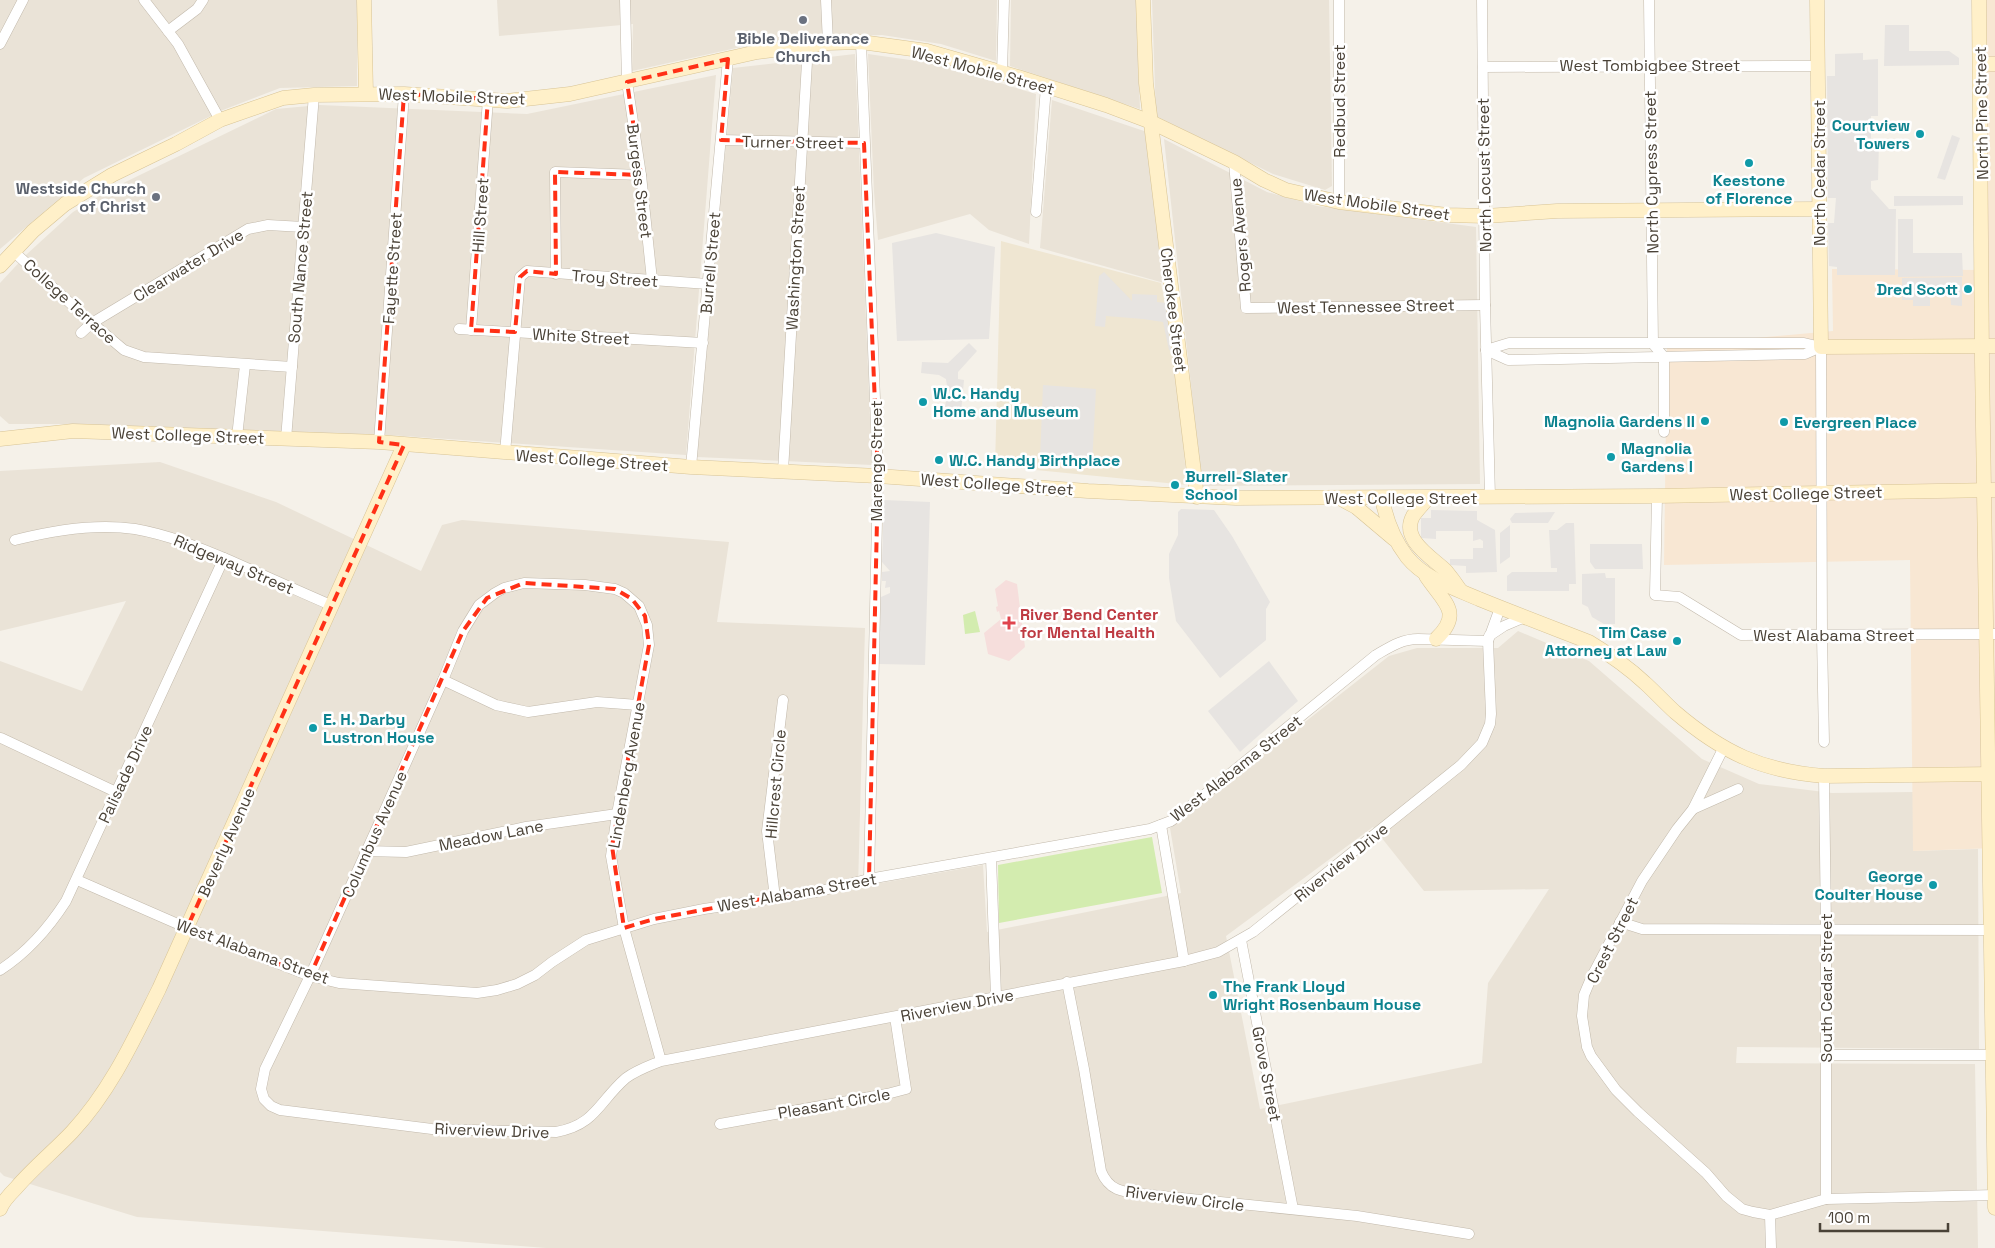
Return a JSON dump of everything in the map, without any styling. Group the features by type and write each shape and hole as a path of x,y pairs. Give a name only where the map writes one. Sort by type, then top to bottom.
{"street":[{"path":"0,44 24,0"},
{"path":"144,0 183,52 220,120"},
{"path":"168,31 197,9 203,0"},
{"path":"364,0 366,93"},
{"name":"Burgess Street","path":"625,0 627,82 641,175 652,280"},
{"path":"826,0 828,43"},
{"path":"1002,73 1004,0"},
{"name":"Cherokee Street","path":"1143,0 1146,83 1197,497"},
{"name":"Redbud Street","path":"1339,0 1339,202"},
{"name":"North Locust Street","path":"1482,0 1486,216 1485,305 1490,497"},
{"name":"North Cypress Street","path":"1649,0 1653,344"},
{"name":"North Cedar Street","path":"1817,0 1821,347"},
{"name":"North Pine Street","path":"1979,0 1980,64 1988,206 1995,1208"},
{"name":"West Mobile Street","path":"0,266 33,231 65,204 112,175 220,120 283,98 366,93 507,101 570,94 728,58 828,43 861,42 927,51 1106,105 1151,122 1234,162 1264,180 1286,190 1339,202 1447,215 1486,216 1557,211 1819,209"},
{"name":"Marengo Street","path":"861,42 866,210 872,278 878,476 869,879"},
{"name":"Washington Street","path":"783,471 808,45"},
{"name":"Burrell Street","path":"691,467 728,58"},
{"path":"1980,64 1995,64"},
{"name":"West Tombigbee Street","path":"1483,67 1650,65 1818,66"},
{"path":"1036,212 1046,87"},
{"name":"Fayette Street","path":"379,442 404,94"},
{"name":"South Nance Street","path":"286,439 314,95"},
{"name":"Hill Street","path":"471,330 488,99"},
{"name":"Turner Street","path":"721,140 864,143"},
{"name":"Rogers Avenue","path":"1234,162 1246,308"},
{"path":"556,274 555,172 641,175"},
{"name":"Clearwater Drive","path":"81,333 92,324 248,229 268,225 303,227"},
{"name":"College Terrace","path":"14,250 92,324 124,350 144,357 292,368"},
{"name":"Troy Street","path":"516,332 520,277 527,271 708,284"},
{"name":"West Tennessee Street","path":"1246,308 1485,305"},
{"name":"White Street","path":"459,330 703,343"},
{"path":"505,453 516,332"},
{"path":"1486,350 1509,343 1804,343 1821,347 1989,346"},
{"path":"1653,344 1664,357 1664,432"},
{"path":"1486,350 1508,360 1805,354 1821,347"},
{"path":"1821,347 1824,742"},
{"path":"237,437 245,365"},
{"name":"West College Street","path":"0,439 72,431 379,442 691,467 878,476 1197,497 1340,499 1990,490"},
{"name":"Beverly Avenue","path":"0,1209 7,1197 35,1166 72,1132 109,1084 131,1046 187,928 404,445"},
{"name":"West Alabama Street","path":"1657,496 1655,595 1680,597 1741,635 1991,634"},
{"path":"1382,498 1390,528 1398,542 1408,557 1423,572 1436,592 1450,606 1451,615 1445,631 1436,640"},
{"path":"1428,498 1412,517 1410,529 1414,541 1447,572 1460,591"},
{"path":"1340,499 1356,507 1398,542"},
{"name":"Ridgeway Street","path":"15,540 62,529 134,529 177,539 333,606"},
{"name":"Palisade Drive","path":"0,970 17,959 46,930 66,901 224,558"},
{"path":"1423,572 1460,591 1500,608 1589,642 1608,653 1633,672 1674,711 1723,748 1746,759 1800,774 1824,776 1992,774"},
{"name":"Columbus Avenue","path":"275,1108 264,1099 261,1089 261,1079 268,1060 310,976 443,680 463,631 473,613 486,598 504,588 534,583 605,587 624,593 639,606"},
{"name":"Lindenberg Avenue","path":"639,606 647,625 649,645 617,814 611,856 624,928 661,1061"},
{"name":"Riverview Drive","path":"275,1108 331,1118 432,1129 556,1132 576,1127 584,1122 627,1078 636,1071 661,1061 1184,961 1218,952 1241,940 1461,765 1476,751 1486,734 1491,714 1489,639 1500,608"},
{"path":"1489,639 1504,626 1525,617"},
{"name":"West Alabama Street","path":"76,880 187,928 310,976 339,983 456,992 497,990 527,980 586,940 654,918 816,892 869,879 1150,829 1182,813 1376,655 1397,643 1408,639 1489,639"},
{"path":"443,680 496,704 528,712 597,702 638,705"},
{"name":"Hillcrest Circle","path":"775,898 767,831 783,700"},
{"path":"1,738 116,792"},
{"name":"Crest Street","path":"1723,748 1693,809 1653,864 1592,976 1584,995 1583,1026 1591,1056 1616,1090 1706,1173 1726,1196 1742,1209 1770,1215"},
{"name":"South Cedar Street","path":"1824,776 1826,1199"},
{"path":"1693,809 1738,789"},
{"name":"Meadow Lane","path":"366,851 406,852 526,827 617,814"},
{"path":"1161,825 1184,961"},
{"path":"991,858 996,996"},
{"path":"1620,922 1642,929 1826,929 1992,921"},
{"name":"Grove Street","path":"1241,940 1293,1209"},
{"name":"Riverview Circle","path":"1067,982 1101,1171 1104,1180 1112,1188 1122,1192 1357,1216 1469,1234"},
{"name":"Pleasant Circle","path":"720,1124 887,1094 906,1088 895,1017"},
{"path":"1826,1056 1994,1055"},
{"path":"1771,1248 1770,1215 1826,1199 1995,1195"}],"highlighted area":[{"path":"728,59 721,140 864,143 878,476 869,879 654,919 624,928 612,846 649,645 645,616 632,599 615,589 524,583 487,598 463,631 310,976 187,928 404,445 379,442 404,94 488,99 471,330 515,332 520,277 527,271 556,274 555,172 641,175 627,82"}],"shaded area":[{"path":"0,0 357,0 357,86 280,88 223,110 84,178 0,249"},
{"path":"497,0 997,0 996,61 941,44 882,35 836,36 741,47 632,71 633,24 499,36"},
{"path":"1011,0 1136,0 1140,109 1010,66"},
{"path":"1152,0 1329,0 1332,186 1325,190 1273,174 1156,116"},
{"path":"1974,0 1995,0 1995,848 1913,851 1910,560 1664,565 1667,346 1833,331 1832,269 1982,270"},
{"path":"1885,25 1909,25 1909,51 1949,51 1959,58 1959,65 1884,66"},
{"path":"1863,53 1863,60 1878,59 1878,116 1871,116 1871,142 1879,142 1878,180 1871,181 1871,189 1889,209 1896,209 1895,275 1837,275 1837,267 1829,266 1828,223 1834,223 1836,198 1828,198 1827,76 1835,76 1835,54"},
{"path":"855,54 872,465 697,457 733,68"},
{"path":"868,54 938,64 1036,94 1029,244 989,230 970,214 878,240"},
{"path":"716,75 686,455 389,435 277,434 64,424 9,424 0,416 0,283 27,254 73,212 111,189 276,109 320,105 527,114"},
{"path":"1052,100 1147,132 1164,283 1040,248"},
{"path":"1952,135 1960,138 1945,180 1937,178"},
{"path":"1164,139 1267,192 1317,206 1476,227 1480,484 1202,486"},
{"path":"1894,196 1963,196 1963,205 1894,206"},
{"path":"1898,219 1913,219 1913,253 1962,253 1963,276 1898,277"},
{"path":"936,233 995,247 989,339 897,341 892,243"},
{"path":"1001,241 1161,283 1175,355 1187,485 995,466"},
{"path":"1104,272 1132,301 1132,294 1157,295 1157,302 1167,303 1175,353 1169,350 1163,322 1106,316 1105,327 1095,326 1099,276"},
{"path":"1962,277 1962,306 1951,305 1950,291 1930,291 1930,306 1913,306 1913,300 1902,300 1902,278"},
{"path":"969,343 977,351 958,372 958,379 964,380 961,412 945,410 946,379 939,375 921,373 922,362 948,363"},
{"path":"1043,385 1096,389 1092,465 1040,459"},
{"path":"160,462 276,502 421,571 442,525 462,520 729,542 717,622 865,628 858,887 983,865 987,932 1181,893 1170,828 1389,656 1417,648 1498,648 1518,631 1589,661 1702,759 1759,784 1832,793 1913,792 1913,851 1978,849 1979,1049 1737,1047 1736,1063 1975,1064 1978,1248 546,1248 137,1217 4,1176 0,1172 0,661 82,691 126,601 0,631 0,471","holes":["1373,827 1424,891 1549,889 1488,983 1482,1063 1260,1109 1226,936"]},
{"path":"884,500 930,502 925,665 879,664 881,597 890,593 890,587 885,588 886,581 882,581 882,572 890,571 882,562"},
{"path":"1181,509 1214,510 1232,536 1270,602 1266,609 1266,640 1220,678 1176,621 1169,578 1169,554 1178,535 1178,512"},
{"path":"1431,510 1477,511 1477,520 1495,530 1497,572 1466,573 1466,566 1450,565 1450,559 1473,559 1473,548 1483,548 1483,541 1480,539 1473,541 1473,531 1436,531 1436,539 1421,538 1421,518 1431,518"},
{"path":"1555,512 1548,523 1512,523 1510,519 1515,513"},
{"path":"1566,523 1574,523 1576,584 1569,584 1569,591 1507,591 1507,576 1512,572 1557,572 1557,568 1551,568 1549,530 1557,530"},
{"path":"1510,525 1510,557 1500,564 1500,533"},
{"path":"1590,544 1642,544 1643,569 1595,569 1590,562"},
{"path":"1605,573 1606,578 1615,578 1615,624 1604,624 1592,617 1588,607 1582,604 1582,574"},
{"name":"River Bend Center for Mental Health","path":"1006,580 1017,584 1025,647 1009,661 988,654 984,633 1001,619 996,607 998,606 995,589"},
{"path":"1269,661 1298,701 1240,752 1208,711"}],"green space":[{"path":"975,611 980,632 965,634 963,615"},
{"path":"1152,837 1162,893 999,923 998,865"}],"place":[{"name":"Bible Deliverance Church","path":"803,20"},
{"name":"Courtview Towers","path":"1920,134"},
{"name":"Keestone of Florence","path":"1749,163"},
{"name":"Westside Church of Christ","path":"156,197"},
{"name":"Dred Scott","path":"1968,289"},
{"name":"W.C. Handy Home and Museum","path":"923,402"},
{"name":"Magnolia Gardens II","path":"1705,421"},
{"name":"Evergreen Place","path":"1784,422"},
{"name":"Magnolia Gardens I","path":"1611,457"},
{"name":"W.C. Handy Birthplace","path":"939,460"},
{"name":"Burrell-Slater School","path":"1175,485"},
{"name":"River Bend Center for Mental Health","path":"1009,623"},
{"name":"Tim Case Attorney at Law","path":"1677,641"},
{"name":"E. H. Darby Lustron House","path":"313,728"},
{"name":"George Coulter House","path":"1933,885"},
{"name":"The Frank Lloyd Wright Rosenbaum House","path":"1213,995"}]}
